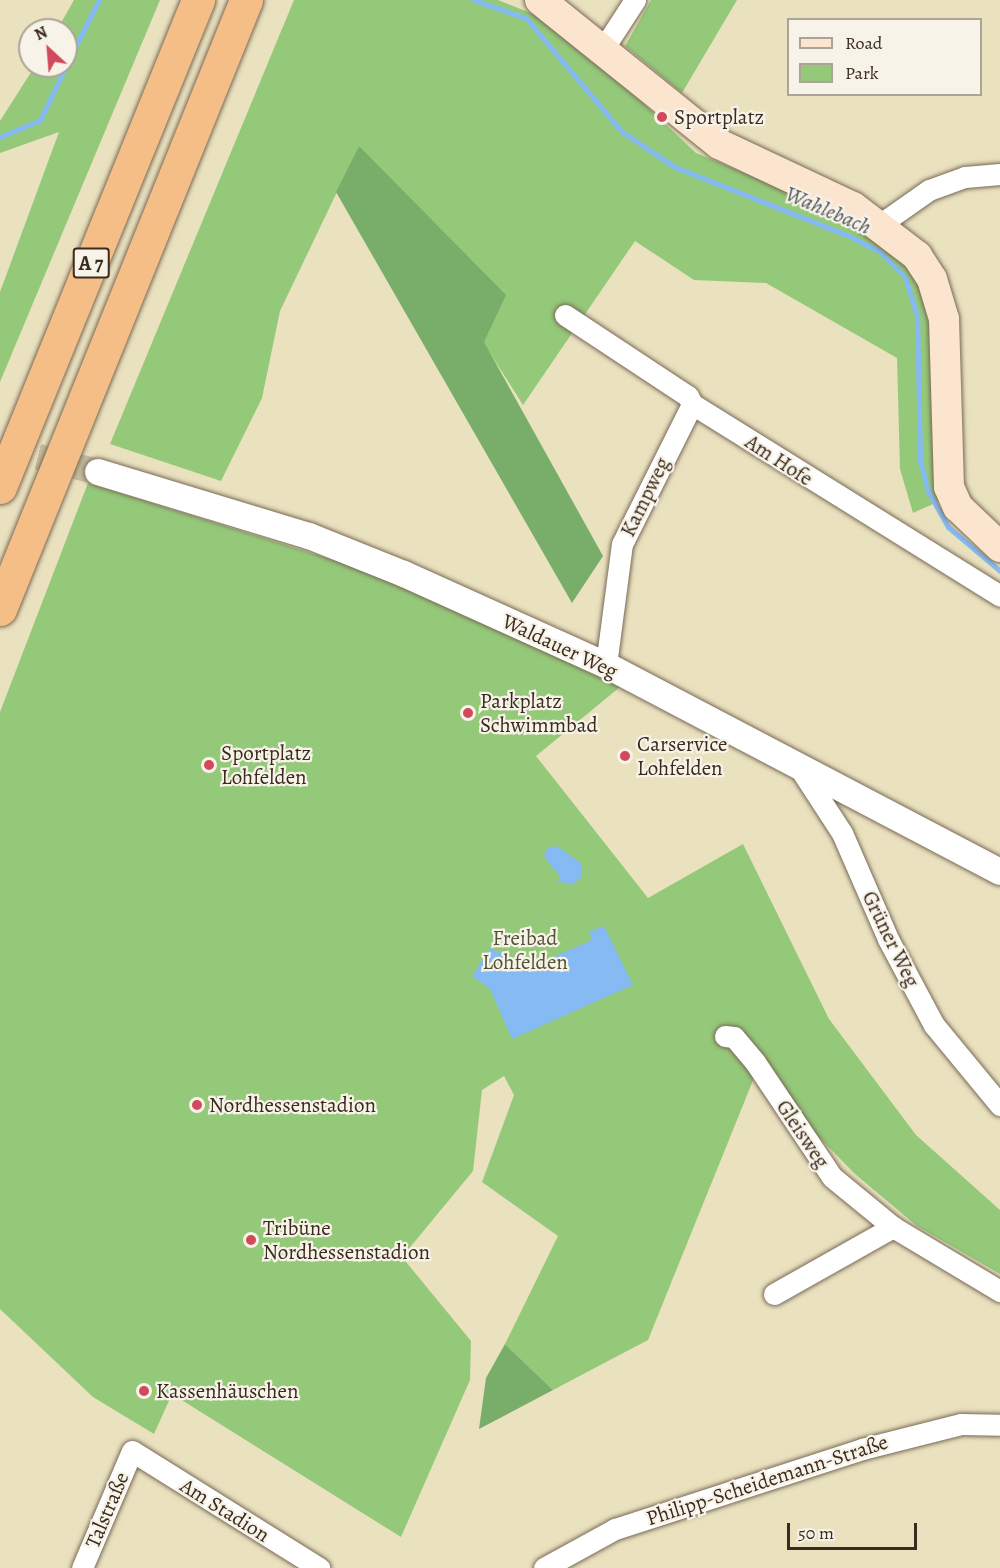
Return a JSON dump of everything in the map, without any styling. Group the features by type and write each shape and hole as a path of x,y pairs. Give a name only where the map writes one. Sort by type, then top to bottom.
{"highway":[{"name":"A 7","path":"0,487 198,0"},
{"name":"A 7","path":"0,609 246,0"}],"main road":[{"path":"540,0 719,144 882,224 933,279 944,319 949,487 972,524 1000,547"}],"street":[{"path":"603,49 635,0"},
{"path":"882,224 929,190 965,177 1000,174"},
{"name":"Am Hofe","path":"565,315 688,396 692,404 1000,596"},
{"name":"Kampweg","path":"606,665 628,525 692,404"},
{"name":"Waldauer Weg","path":"99,472 309,536 606,665 1000,872"},
{"name":"Grüner Weg","path":"797,764 842,833 888,939 934,1025 1000,1105"},
{"name":"Gleisweg","path":"724,1036 734,1036 754,1062 832,1177 892,1227 1000,1291"},
{"path":"774,1294 892,1227"},
{"name":"Philipp-Scheidemann-Straße","path":"544,1568 615,1529 895,1439 961,1424 1000,1425"},
{"name":"Talstraße","path":"82,1568 132,1451"},
{"name":"Am Stadion","path":"132,1451 319,1568"}],"green space":[{"path":"74,0 160,0 0,382 0,292 59,132 0,153 0,121 27,78 78,78 78,18 64,18"},
{"path":"294,0 498,0 538,16 609,71 696,153 833,209 908,256 938,326 942,500 913,513 900,469 897,358 766,283 694,280 635,241 523,405 359,146 280,311 262,398 221,481 110,444"},
{"path":"651,0 737,0 682,93 625,46"},
{"path":"359,146 506,295 484,342 603,556 572,603 336,192"},
{"name":"Freibad Lohfelden","path":"88,483 394,579 620,687 536,756 648,898 743,844 829,1019 916,1135 1000,1210 1000,1274 917,1226 855,1174 756,1073 648,1340 553,1390 505,1344 558,1236 482,1182 514,1095 504,1076 482,1090 473,1171 402,1257 471,1341 470,1380 401,1537 172,1394 154,1434 93,1397 0,1309 0,712"},
{"path":"505,1344 553,1390 479,1429 486,1378"}],"water":[{"path":"557,846 582,864 581,877 572,885 558,881 560,876 544,857 547,848"},
{"path":"604,926 633,985 512,1039 490,989 472,976 490,948 530,967 592,940 589,932"}],"waterway":[{"name":"Wahlebach","path":"78,41 99,0"},
{"name":"Wahlebach","path":"474,0 526,18 621,131 675,167 847,235 880,252 905,277 917,316 920,461 928,491 948,527 1000,571"},
{"name":"Wahlebach","path":"0,137 40,120 60,78"}],"tunnel":[{"path":"0,447 98,472"}],"place":[{"name":"Sportplatz","path":"662,117"},
{"name":"Parkplatz Schwimmbad","path":"468,713"},
{"name":"Carservice Lohfelden","path":"625,756"},
{"name":"Sportplatz Lohfelden","path":"209,765"},
{"name":"Nordhessenstadion","path":"197,1105"},
{"name":"Tribüne Nordhessenstadion","path":"251,1240"},
{"name":"Kassenhäuschen","path":"144,1391"}]}
